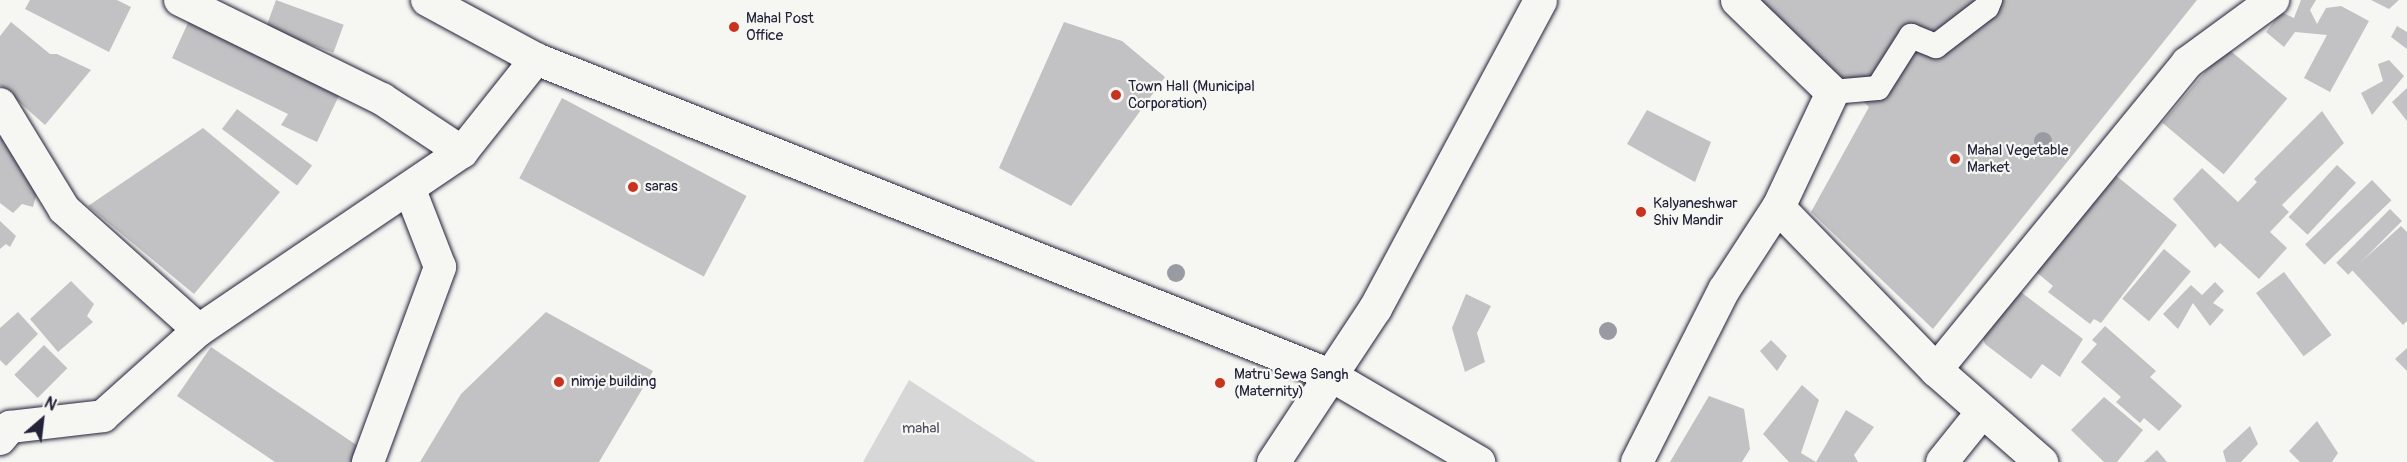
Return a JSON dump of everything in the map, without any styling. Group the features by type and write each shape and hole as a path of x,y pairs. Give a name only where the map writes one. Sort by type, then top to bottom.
{"street":[{"path":"180,0 382,99 462,152"},
{"path":"427,0 536,59 1330,375 1473,461"},
{"path":"1273,462 1375,308 1540,0"},
{"path":"1737,0 1832,92 1878,88 1911,36 1936,46 1987,7 1990,0"},
{"path":"1936,370 2187,63 2273,0"},
{"path":"0,439 10,427 103,416 199,330 410,190 462,152 536,59"},
{"path":"1637,462 1724,290 1778,207 1832,92"},
{"path":"0,104 64,209 199,330"},
{"path":"368,462 440,267 410,190"},
{"path":"1778,207 1936,370 2041,462"},
{"path":"1942,462 1983,411"}],"green space":[{"name":"mahal","path":"909,380 1036,462 863,462"}],"building":[{"path":"30,0 117,0 131,7 109,52 25,9"},
{"path":"276,0 344,25 333,53 266,28"},
{"name":"Mahal Vegetable Market","path":"1755,0 2197,0 1933,329 1811,212 1869,107"},
{"path":"2301,0 2316,0 2310,10 2317,24 2326,8 2341,6 2369,21 2330,92 2304,78 2327,35 2295,32 2284,47 2266,32 2281,12 2294,18"},
{"path":"2371,0 2399,0 2389,9"},
{"path":"192,14 343,87 317,142 281,125 288,114 172,58"},
{"path":"11,22 50,54 57,54 91,70 45,125 0,85 0,36"},
{"path":"1064,22 1122,41 1165,77 1071,206 999,168"},
{"path":"2397,26 2407,32 2407,49 2391,37"},
{"path":"2226,47 2287,98 2224,174 2162,123"},
{"path":"2389,60 2404,76 2372,115 2361,93 2383,81 2378,64"},
{"path":"2407,88 2407,121 2392,102"},
{"name":"saras","path":"562,98 747,196 704,276 519,178"},
{"path":"237,109 312,166 297,186 222,129"},
{"path":"1647,110 1711,142 1695,182 1627,144"},
{"path":"2322,111 2344,143 2282,205 2289,212 2270,232 2287,248 2259,279 2220,243 2215,248 2173,199 2202,168 2238,202 2257,182 2254,179"},
{"path":"203,128 280,192 194,294 88,206"},
{"path":"0,131 38,189 33,207 22,204 13,213 0,203"},
{"path":"2337,165 2356,183 2308,235 2289,217"},
{"path":"2114,174 2177,225 2101,323 2094,319 2090,324 2048,292 2053,286 2035,271"},
{"path":"2372,180 2391,200 2325,265 2305,245"},
{"path":"2390,209 2402,221 2348,275 2336,263"},
{"path":"0,221 16,236 10,247 6,244 0,249"},
{"path":"2401,226 2407,232 2407,321 2403,325 2352,270"},
{"path":"2164,249 2191,271 2149,321 2122,299"},
{"path":"2284,272 2332,335 2304,356 2256,293"},
{"path":"71,281 94,304 87,316 93,322 58,352 30,319"},
{"path":"2215,282 2224,291 2213,303 2224,310 2210,326 2193,303 2178,329 2163,314 2191,285 2202,295"},
{"path":"2014,287 2083,339 2060,377 2042,364 2031,379 1985,344 1980,330"},
{"path":"1466,294 1491,306 1477,333 1485,362 1465,372 1452,328"},
{"path":"18,312 38,334 6,366 0,360 0,328"},
{"name":"nimje building","path":"546,312 653,371 599,462 420,462 461,394"},
{"path":"2105,326 2156,371 2150,377 2182,406 2159,431 2144,418 2140,423 2116,402 2121,397 2081,362 2097,344 2092,340"},
{"path":"1771,340 1787,356 1777,371 1760,351"},
{"path":"44,345 67,368 38,398 14,375"},
{"path":"211,347 361,448 351,462 275,462 177,396"},
{"path":"2407,348 2407,371 2395,359"},
{"path":"1802,385 1819,400 1801,453 1816,462 1789,462 1763,434"},
{"path":"1709,396 1744,409 1750,449 1742,462 1670,462"},
{"path":"2104,397 2143,430 2117,462 2104,462 2071,430"},
{"path":"1846,410 1874,427 1854,455 1858,462 1816,462"},
{"path":"2317,421 2338,453 2332,462 2300,462 2289,451"},
{"path":"2250,426 2258,444 2241,462 2226,462 2223,451"},
{"path":"2157,450 2167,462 2144,462"}],"place":[{"name":"Mahal Post Office","path":"734,27"},
{"name":"Town Hall (Municipal Corporation)","path":"1116,95"},
{"name":"Mahal Vegetable Market","path":"1955,159"},
{"name":"saras","path":"633,187"},
{"name":"Kalyaneshwar Shiv Mandir","path":"1641,212"},
{"name":"nimje building","path":"559,382"},
{"name":"Matru Sewa Sangh (Maternity)","path":"1220,383"}]}
